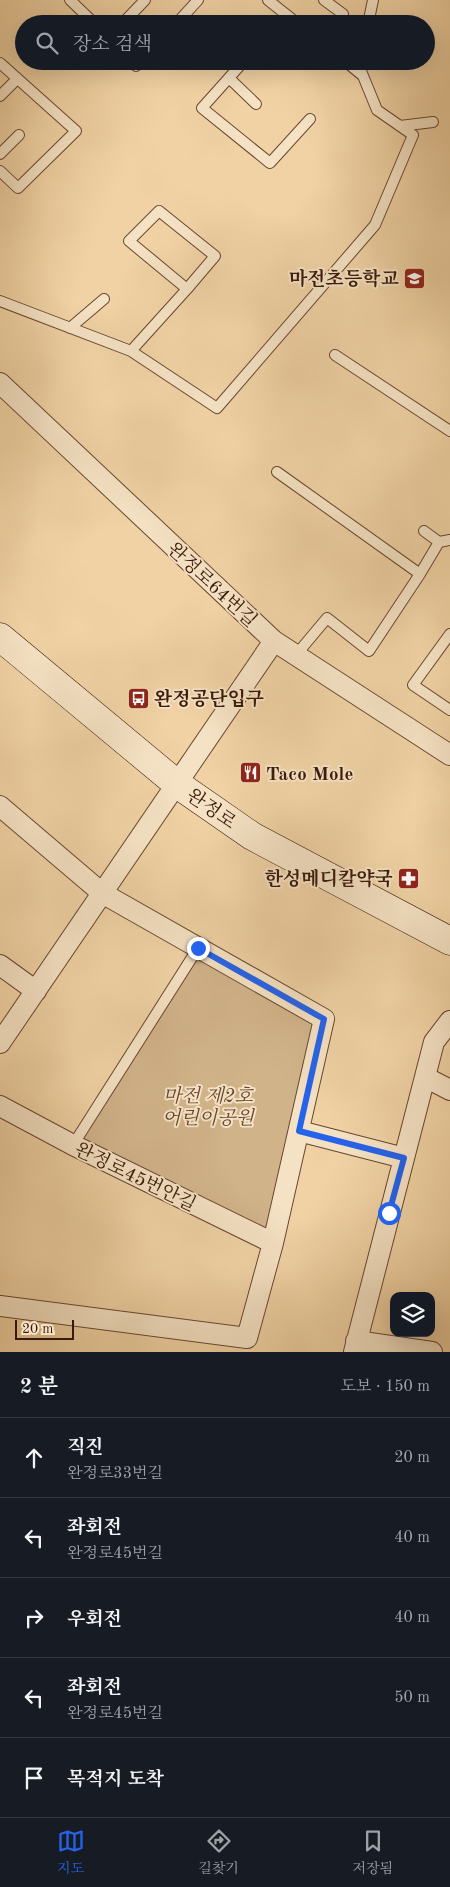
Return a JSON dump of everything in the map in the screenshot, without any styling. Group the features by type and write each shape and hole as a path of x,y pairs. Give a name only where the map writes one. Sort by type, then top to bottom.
{"main road":[{"name":"완정로","path":"0,637 177,784 252,836 450,941"}],"street":[{"name":"완정로64번길","path":"0,383 274,641 450,754"},
{"path":"0,1043 274,641"},
{"path":"0,806 102,893 324,1019 273,1243 247,1338 0,1306"},
{"path":"0,965 36,990"},
{"path":"432,1352 355,1347 434,1042 450,1021"},
{"path":"425,1077 450,1090"},
{"name":"완정로45번안길","path":"0,1106 73,1145 273,1243"},
{"path":"299,1131 404,1158"}],"lane":[{"path":"131,15 146,0"},
{"path":"184,15 198,0"},
{"path":"268,0 284,15"},
{"path":"324,0 343,14"},
{"path":"370,15 373,0"},
{"path":"75,2 87,15"},
{"path":"0,63 76,131 18,188 0,171"},
{"path":"236,70 202,108 270,163 310,119"},
{"path":"356,70 363,76"},
{"path":"0,301 131,351 217,408 375,225 413,135 377,110 361,70"},
{"path":"229,78 256,104"},
{"path":"0,96 17,79"},
{"path":"400,126 433,122"},
{"path":"0,154 20,135"},
{"path":"131,351 187,288 215,256 159,211 129,241 187,288"},
{"path":"70,328 104,298"},
{"path":"335,355 450,431"},
{"path":"277,472 420,574"},
{"path":"424,531 439,542 450,540"},
{"path":"296,655 327,618 369,651 439,542"},
{"path":"450,634 413,685 450,710"},
{"path":"73,1145 198,948"}],"green space":[{"name":"마전 제2호 어린이공원","path":"198,948 324,1019 273,1243 73,1145"}],"place":[{"name":"마전초등학교","path":"415,278"},
{"name":"완정공단입구","path":"138,698"},
{"name":"Taco Mole","path":"250,773"},
{"name":"한성메디칼약국","path":"409,878"}],"route":[{"path":"198,948 324,1019 299,1131 404,1158 389,1213"}]}
